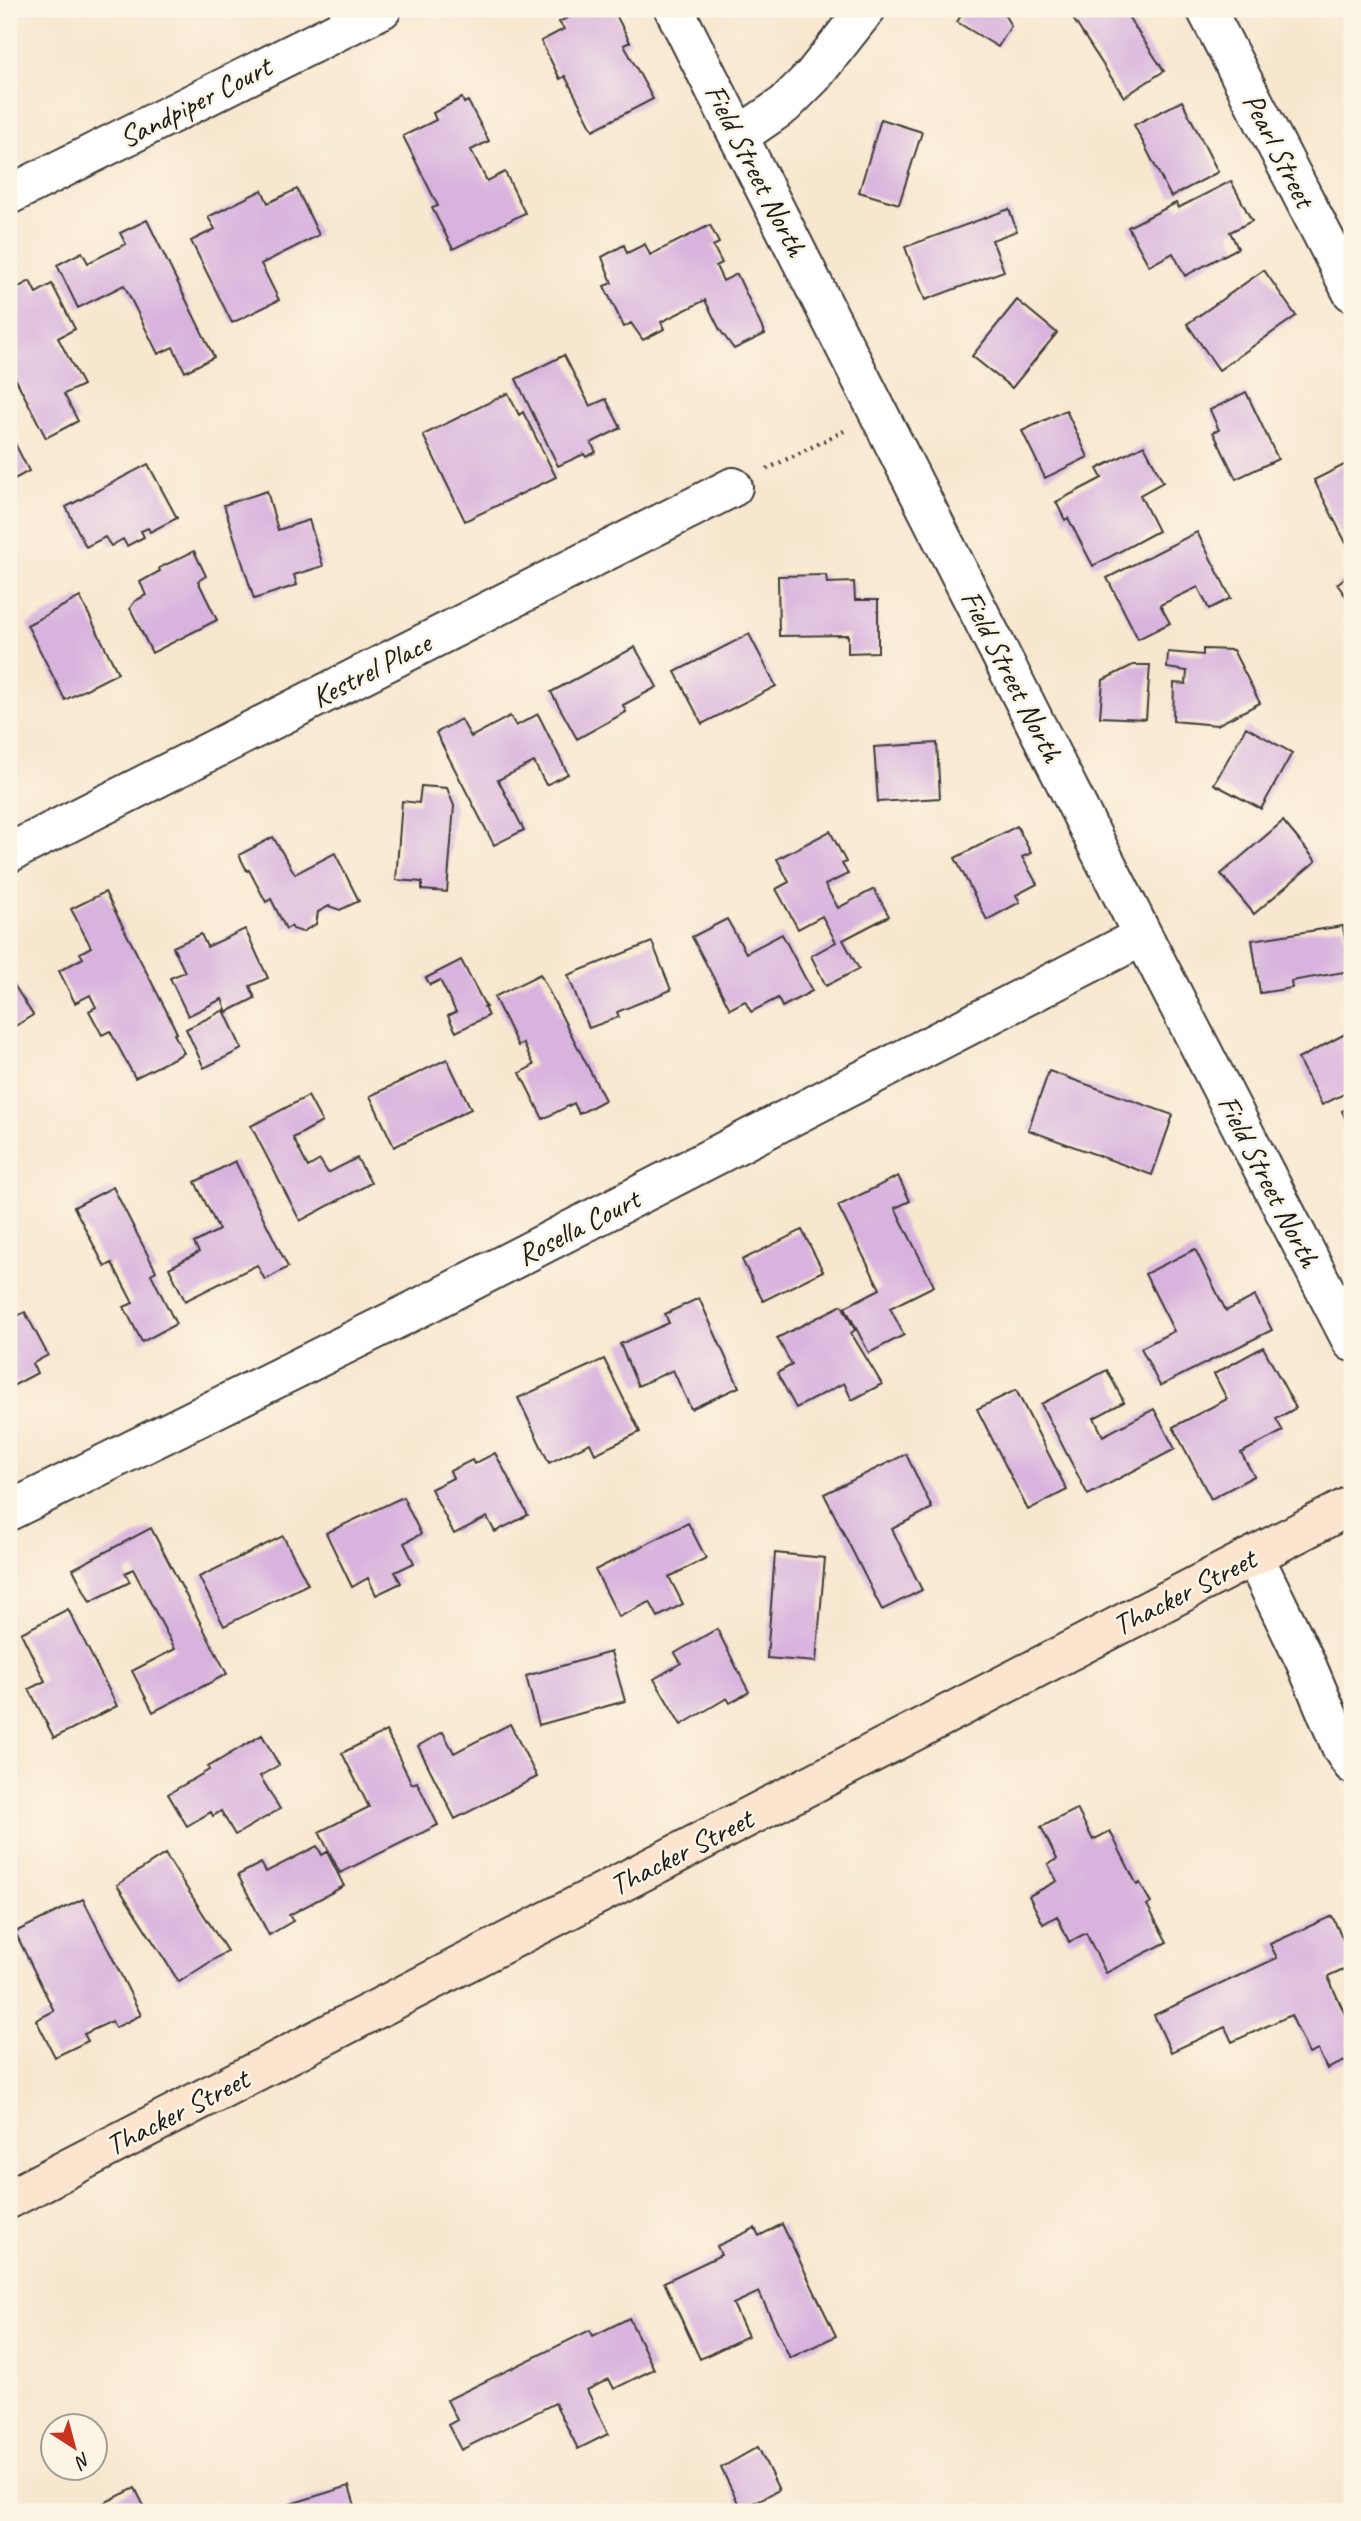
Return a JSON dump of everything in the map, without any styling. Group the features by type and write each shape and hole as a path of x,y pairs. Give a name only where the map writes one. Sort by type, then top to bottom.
{"street":[{"name":"Sandpiper Court","path":"9,195 382,9"},
{"name":"Field Street North","path":"674,9 1143,936 1352,1342"},
{"path":"739,136 784,105 813,76 866,9"},
{"name":"Pearl Street","path":"1206,9 1352,292"},
{"name":"Kestrel Place","path":"9,853 733,487"},
{"name":"Rosella Court","path":"9,1511 426,1305 1143,936"},
{"name":"Thacker Street","path":"9,2199 1352,1505"},
{"path":"1254,1556 1305,1661 1342,1749 1352,1764"}],"path":[{"path":"733,487 879,413"}],"building":[{"path":"584,9 613,9 630,42 624,45 653,99 593,130 565,76 560,79 541,41 564,29 559,22"},
{"path":"965,9 1001,9 1011,26 998,47 957,22"},
{"path":"1077,9 1123,9 1164,71 1124,97 1070,14"},
{"path":"462,98 464,103 468,101 489,141 471,150 487,181 505,172 525,213 453,249 432,208 438,206 403,136 436,120 433,113"},
{"path":"1182,101 1218,172 1171,197 1134,125"},
{"path":"881,119 922,132 899,204 859,192"},
{"path":"1231,181 1252,221 1230,232 1238,248 1185,276 1173,253 1149,266 1128,227 1176,203 1178,208"},
{"path":"297,189 319,235 261,264 279,300 232,323 191,241 215,229 208,217 262,190 268,203"},
{"path":"1009,209 1017,231 992,240 1004,271 925,300 905,247"},
{"path":"147,220 214,357 185,372 173,347 158,354 124,285 78,308 57,265 82,252 88,263 126,244 120,233"},
{"path":"710,225 719,243 713,246 722,263 716,266 723,281 737,274 765,334 734,349 720,330 705,300 661,322 664,329 643,340 631,323 624,327 604,286 612,283 602,257 624,245 627,253 645,244 650,255"},
{"path":"1264,270 1296,316 1219,370 1187,324"},
{"path":"30,281 36,293 52,284 75,329 58,338 83,385 64,394 78,421 46,438 9,366 9,292"},
{"path":"1017,300 1057,333 1012,388 972,356"},
{"path":"564,355 590,406 606,399 621,428 591,443 596,452 586,457 584,454 558,466 516,379"},
{"path":"1246,392 1278,459 1236,479 1213,432 1219,430 1210,410"},
{"path":"508,393 519,415 523,412 556,477 465,521 423,435"},
{"path":"1066,410 1088,457 1045,478 1022,431"},
{"path":"9,432 29,471 9,482"},
{"path":"1144,445 1163,482 1140,495 1158,531 1093,566 1068,518 1065,520 1056,502 1102,478 1097,469"},
{"path":"1352,461 1352,540 1346,543 1314,480"},
{"path":"148,464 177,518 150,532 148,528 141,531 144,537 127,546 123,539 111,546 105,537 86,547 66,507"},
{"path":"267,491 278,530 309,520 323,566 294,575 297,585 254,599 224,505"},
{"path":"1197,532 1231,598 1209,609 1198,587 1160,605 1170,623 1138,639 1107,578"},
{"path":"194,551 206,576 198,581 217,620 152,653 130,608 135,601 146,595 140,582 160,571 159,568"},
{"path":"1352,572 1352,605 1337,584"},
{"path":"826,575 827,583 854,582 855,600 878,600 878,652 848,653 848,635 779,636 778,576"},
{"path":"80,597 118,673 65,700 27,625"},
{"path":"749,634 776,686 702,724 675,672"},
{"path":"635,647 657,687 623,705 626,712 577,739 551,692"},
{"path":"1203,649 1233,650 1260,703 1217,725 1173,721 1174,683 1186,684 1187,671 1167,668 1168,652 1203,655"},
{"path":"1133,665 1150,665 1146,719 1100,717 1103,680"},
{"path":"538,714 568,774 546,785 534,762 498,780 524,830 494,845 436,733 461,719 471,737 510,716 516,726"},
{"path":"1246,727 1292,753 1261,809 1214,784"},
{"path":"937,743 940,798 878,802 874,747"},
{"path":"421,786 447,788 454,806 447,892 422,890 422,882 396,880 402,801 419,803"},
{"path":"1283,821 1316,861 1254,914 1221,874"},
{"path":"1017,826 1031,853 1022,857 1037,884 1016,895 1020,902 987,920 955,858"},
{"path":"830,831 846,862 842,864 848,874 825,885 838,908 874,889 889,916 843,940 859,969 826,986 811,956 836,942 822,916 798,929 776,889 789,882 777,859"},
{"path":"273,837 295,874 335,853 359,901 340,910 329,906 318,912 316,924 302,932 291,926 286,929 271,899 266,902 239,855"},
{"path":"105,892 167,1012 184,1053 135,1078 110,1031 102,1035 89,1011 96,1007 90,995 75,1003 59,971 83,958 80,953 91,947 71,909"},
{"path":"727,919 746,953 782,934 812,991 782,1007 778,998 751,1012 745,1001 730,1009 692,937"},
{"path":"1343,926 1350,971 1291,981 1292,988 1260,993 1252,940"},
{"path":"245,929 268,978 250,986 255,998 227,1012 222,999 188,1016 170,978 185,972 173,947 201,934 207,947"},
{"path":"652,942 671,990 617,1012 619,1017 589,1028 568,975"},
{"path":"461,960 486,1007 488,1016 456,1032 448,1016 456,1012 440,980 430,985 426,978"},
{"path":"540,974 605,1100 579,1114 574,1103 543,1119 520,1073 534,1065 523,1043 518,1046 494,997"},
{"path":"9,977 33,1015 9,1030"},
{"path":"224,1010 242,1049 204,1068 186,1029"},
{"path":"1347,1033 1352,1044 1352,1090 1322,1105 1298,1059"},
{"path":"447,1059 471,1109 394,1147 370,1096"},
{"path":"1049,1071 1173,1115 1152,1175 1028,1130"},
{"path":"308,1096 322,1122 293,1138 308,1167 320,1160 328,1173 357,1158 371,1183 300,1221 251,1126"},
{"path":"1352,1106 1352,1135 1342,1111"},
{"path":"235,1161 288,1267 265,1280 257,1265 185,1301 169,1268 199,1252 194,1243 219,1230 195,1182"},
{"path":"898,1176 910,1201 895,1208 934,1286 890,1308 904,1335 869,1353 845,1307 880,1289 838,1206"},
{"path":"113,1187 156,1271 151,1274 176,1324 142,1342 124,1307 133,1303 112,1263 105,1267 74,1207"},
{"path":"802,1230 823,1271 763,1301 742,1260"},
{"path":"1195,1249 1226,1311 1255,1296 1272,1330 1160,1386 1141,1348 1174,1331 1145,1274"},
{"path":"699,1298 739,1387 691,1409 673,1370 638,1386 620,1344 669,1323 665,1314"},
{"path":"842,1305 855,1330 851,1333 882,1384 852,1400 844,1383 796,1408 777,1373 792,1365 777,1338"},
{"path":"25,1312 48,1355 32,1364 37,1373 9,1388 9,1320"},
{"path":"1263,1347 1296,1408 1276,1419 1283,1431 1241,1453 1254,1476 1211,1499 1173,1427 1227,1399 1214,1374"},
{"path":"604,1359 640,1432 595,1454 590,1443 549,1463 518,1398"},
{"path":"1107,1370 1124,1402 1094,1418 1103,1436 1154,1409 1175,1449 1088,1495 1041,1404"},
{"path":"1016,1390 1067,1490 1028,1510 977,1409"},
{"path":"495,1453 528,1515 495,1532 487,1517 454,1534 431,1489 453,1478 450,1471 472,1460 474,1464"},
{"path":"906,1454 932,1508 892,1529 922,1590 882,1610 824,1494"},
{"path":"403,1497 421,1534 404,1543 414,1563 395,1572 401,1583 376,1595 368,1578 352,1587 326,1533"},
{"path":"688,1523 706,1558 669,1577 683,1604 658,1617 650,1602 619,1617 595,1570"},
{"path":"151,1528 227,1674 153,1712 132,1671 175,1649 133,1569 125,1573 130,1582 90,1602 73,1569"},
{"path":"283,1536 308,1584 224,1626 199,1577"},
{"path":"775,1553 825,1558 816,1662 767,1658"},
{"path":"68,1609 117,1706 54,1738 29,1689 45,1681 21,1633"},
{"path":"717,1629 749,1692 730,1703 727,1698 681,1725 654,1679 681,1663 675,1653"},
{"path":"611,1652 625,1701 539,1725 526,1676"},
{"path":"510,1724 537,1777 455,1819 418,1746 443,1732 454,1753"},
{"path":"386,1731 412,1784 417,1782 438,1825 340,1873 319,1832 369,1807 342,1753"},
{"path":"262,1735 279,1765 260,1776 280,1809 235,1835 221,1811 213,1816 211,1812 187,1826 168,1794"},
{"path":"1077,1809 1093,1840 1110,1831 1137,1885 1140,1883 1151,1903 1147,1905 1167,1942 1106,1973 1086,1933 1069,1942 1057,1916 1043,1924 1029,1896 1057,1881 1048,1864 1057,1859 1041,1827"},
{"path":"317,1846 322,1855 327,1852 344,1886 289,1915 293,1921 269,1935 238,1875 261,1863 266,1872"},
{"path":"165,1854 227,1951 179,1982 117,1885"},
{"path":"83,1899 141,2015 115,2028 112,2021 84,2034 88,2041 55,2057 36,2020 54,2011 15,1932"},
{"path":"1332,1916 1352,1959 1352,1966 1328,1977 1352,2030 1352,2058 1327,2069 1318,2050 1309,2054 1291,2015 1232,2042 1225,2027 1171,2052 1154,2015 1277,1958 1270,1944"},
{"path":"782,2224 836,2336 790,2358 759,2292 733,2304 748,2336 700,2359 664,2282 721,2255 717,2246 755,2228 759,2236"},
{"path":"629,2318 654,2369 614,2389 609,2379 587,2390 608,2434 578,2449 555,2403 461,2450 448,2425 457,2420 447,2400 590,2330 593,2336"},
{"path":"758,2447 779,2490 741,2509 721,2468"},
{"path":"349,2486 357,2512 289,2512 287,2505"},
{"path":"135,2488 147,2512 85,2512"}]}
